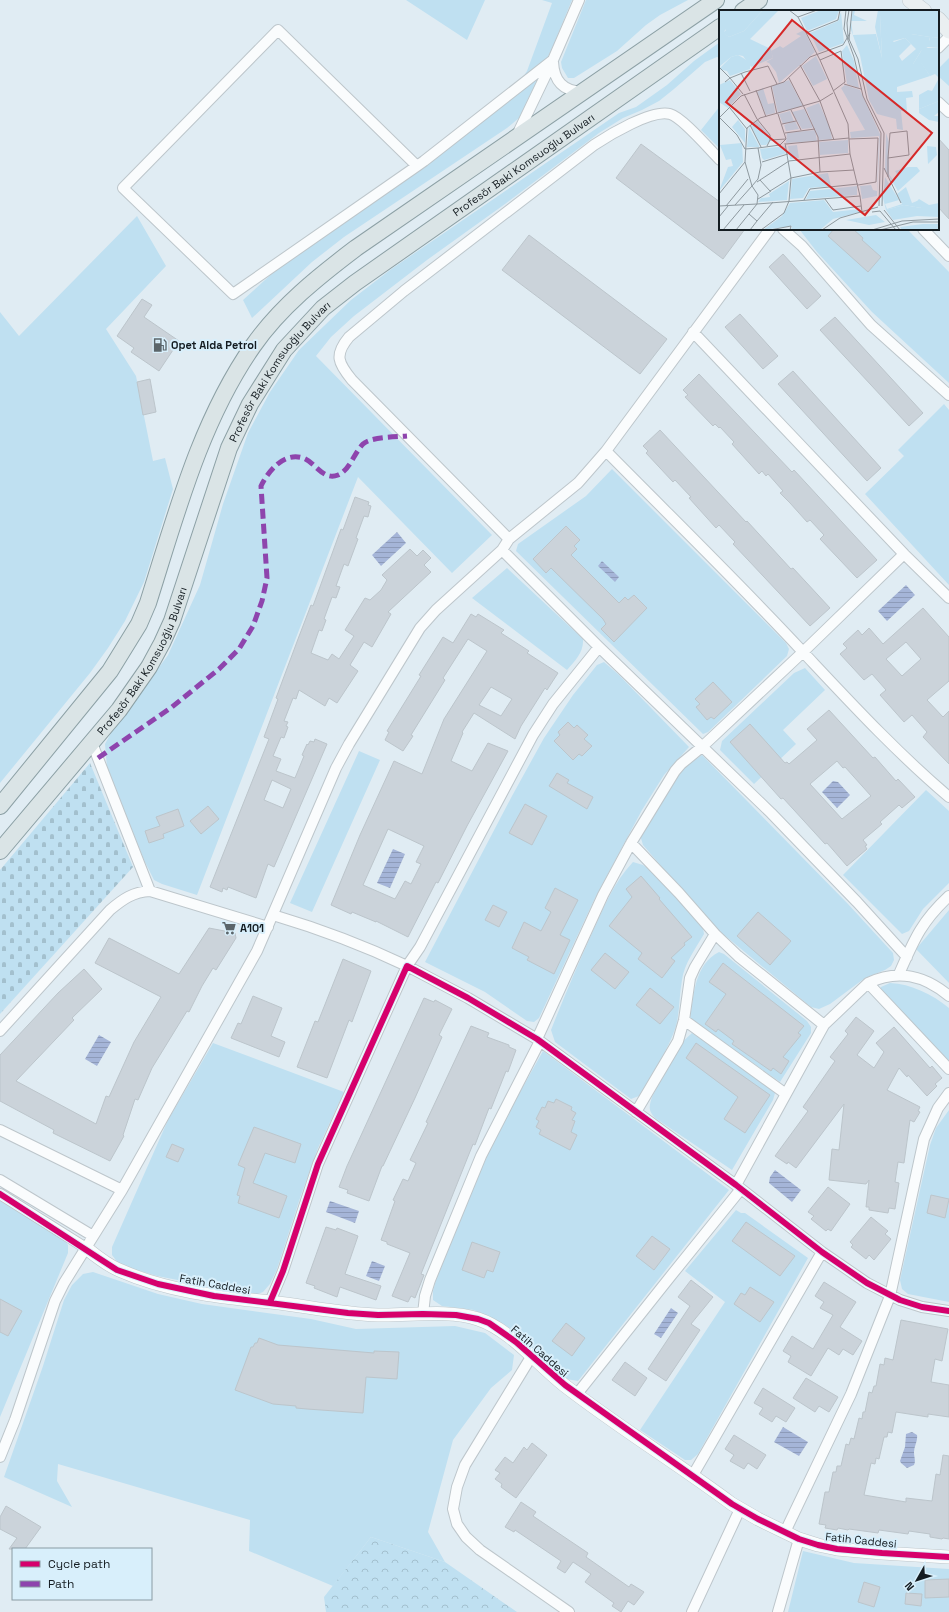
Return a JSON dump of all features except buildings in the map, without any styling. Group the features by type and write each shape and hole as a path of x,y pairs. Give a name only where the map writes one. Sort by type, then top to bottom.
{"main road":[{"name":"Profesör Baki Komsuoğlu Bulvarı","path":"0,806 110,671 139,624 148,603 199,448 222,397 253,345 286,307 356,248 716,0"},
{"path":"744,10 759,0"},
{"path":"910,0 923,10"},
{"path":"920,0 929,10"},
{"path":"939,20 949,31"},
{"path":"939,24 949,31"},
{"name":"Profesör Baki Komsuoğlu Bulvarı","path":"0,851 92,743 134,690 149,667 162,643 187,577 229,448 250,404 284,350 323,308 355,283 719,28"}],"street":[{"path":"516,139 579,0"},
{"path":"418,166 278,30 122,188 233,294 418,166 553,60"},
{"path":"939,47 949,37"},
{"path":"553,60 554,72 560,82 570,90 582,92"},
{"path":"939,103 949,112"},
{"path":"509,540 344,371 339,361 339,352 342,346 349,337 422,277 594,145 612,133 628,125 659,114 670,114 679,119 719,159"},
{"path":"0,1457 3,1441 55,1301 122,1190 244,978 258,951 336,768 413,639 436,610 502,550 509,540 578,483 606,451 769,230"},
{"path":"784,230 802,246 871,325 949,395"},
{"path":"924,230 949,256"},
{"path":"693,332 904,554 949,598"},
{"path":"606,451 803,652 883,737 949,797"},
{"path":"502,550 599,647 771,813 907,957"},
{"path":"423,1314 425,1296 430,1280 481,1156 538,1040 603,895 631,843 675,771 803,652 904,554"},
{"path":"270,1302 283,1271 318,1164 407,966 424,941 533,735 553,704 599,647"},
{"path":"92,743 150,891"},
{"path":"631,843 679,893 715,934 754,970 824,1025"},
{"path":"0,1031 110,910 130,895 150,891 268,927"},
{"path":"899,974 913,940 923,924 949,896"},
{"path":"273,915 313,926 347,939 407,966 468,998 538,1040 738,1187 822,1252 867,1283 890,1296 910,1304 949,1311"},
{"path":"636,1112 678,1041 684,1020 692,972 715,934"},
{"path":"577,1394 738,1187 786,1094 824,1025 868,983 886,976 899,974 909,976 932,984 949,996"},
{"path":"868,983 949,1069"},
{"path":"684,1020 786,1094"},
{"path":"786,1532 850,1394 890,1296 924,1139 938,1108 949,1093"},
{"path":"0,1130 122,1190"},
{"path":"0,1180 93,1236"},
{"path":"0,1194 86,1248"},
{"name":"Fatih Caddesi","path":"86,1248 117,1270 158,1284 214,1296 348,1313 378,1315 456,1315 478,1319 500,1330 577,1394 740,1509 799,1539 837,1549 949,1557"},
{"path":"693,1475 822,1252"},
{"path":"531,1357 465,1465 457,1487 453,1509 457,1524 466,1537 480,1550 569,1612"},
{"path":"692,1612 740,1509"},
{"path":"778,1612 799,1539"}],"green space":[{"path":"406,0 485,0 467,40"},
{"path":"542,0 572,0 553,46 519,118 507,128 344,237 312,262 252,318 243,300 300,248 508,101 527,71 552,3"},
{"path":"586,0 688,0 660,15 646,25 617,51 574,78 568,78 562,68 561,62"},
{"path":"719,43 719,58 717,57 705,62 659,101 623,118 599,133 505,204 427,260 354,316 331,337 316,356 492,535 452,573 358,477 197,895 154,880 144,860 107,767 105,744 111,733 168,655 200,585 223,504 248,433 270,392 299,350 351,300 390,270 619,113 636,107 667,85 694,61"},
{"path":"949,58 949,86 939,77 939,68"},
{"path":"719,107 719,148 701,130"},
{"path":"137,216 166,266 106,329 136,376 153,461 165,458 173,489 144,582 125,621 90,673 0,783 0,312 19,336"},
{"path":"800,230 908,230 949,272 949,383 872,312 817,252"},
{"path":"944,404 949,410 949,585 865,494 904,456 898,450"},
{"path":"612,469 786,643 789,649 787,656 708,732 703,734 516,551 518,544 586,496"},
{"path":"507,568 583,639 582,648 576,660 567,670 472,598"},
{"path":"604,662 619,675 689,747 664,775 642,810 595,898 539,1018 534,1022 527,1021 485,992 425,962 544,738 573,695 597,665"},
{"path":"805,668 825,690 783,730 796,744 754,784 720,750 722,741 794,673"},
{"path":"359,751 380,760 312,912 290,903"},
{"path":"702,755 848,904 893,953 894,960 891,966 865,978 830,1004 819,1009 811,1007 711,924 643,845 640,835 685,767"},
{"path":"90,763 133,867 0,1014 0,870"},
{"path":"926,790 949,811 949,883 923,909 909,931 902,934 843,875"},
{"path":"633,862 643,865 655,874 698,919 703,928 704,934 691,956 683,974 679,1009 673,1035 639,1096 631,1099 555,1042 551,1030 605,904 620,878"},
{"path":"949,910 949,983 916,949"},
{"path":"719,952 724,954 807,1021 811,1027 811,1033 780,1082 690,1019 694,991 700,973 704,965"},
{"path":"890,983 906,985 921,991 936,998 949,1008 949,1062 880,992 881,987"},
{"path":"692,1033 767,1085 775,1093 773,1100 732,1170 655,1118 650,1110 652,1097 679,1045"},
{"path":"213,1043 344,1092 318,1148 277,1269 270,1284 263,1292 255,1295 157,1276 118,1263 112,1255 112,1247 168,1120"},
{"path":"543,1051 729,1190 578,1381 566,1379 494,1320 474,1310 442,1306 433,1300 433,1291 436,1280 482,1167 506,1117"},
{"path":"949,1110 949,1302 908,1294 902,1289 900,1280 930,1145 936,1128"},
{"path":"0,1199 60,1234 68,1245 68,1253 0,1417"},
{"path":"736,1210 741,1213 745,1213 808,1258 698,1454 691,1460 685,1460 640,1430 725,1302 685,1271"},
{"path":"93,1272 158,1294 202,1304 311,1319 356,1329 455,1326 485,1333 514,1355 512,1370 491,1388 453,1440 428,1532 445,1562 371,1537 333,1586 249,1551 250,1520 58,1464 57,1481 72,1507 4,1477 43,1366 64,1300 72,1285 83,1274"},
{"path":"371,1537 445,1562 517,1612 326,1612 324,1597"},
{"path":"803,1551 854,1563 949,1569 949,1612 788,1612"}],"shaded area":[{"path":"397,532 406,543 381,566 372,555"},
{"path":"602,561 619,577 615,582 598,566"},
{"path":"906,585 915,595 887,621 878,611"},
{"path":"833,781 838,782 850,795 837,808 822,792"},
{"path":"393,849 405,854 390,888 377,883"},
{"path":"99,1035 111,1042 97,1066 85,1059"},
{"path":"775,1170 801,1190 792,1202 769,1183 770,1177"},
{"path":"330,1201 359,1211 355,1223 326,1212"},
{"path":"372,1261 385,1266 379,1281 366,1276"},
{"path":"671,1308 678,1313 661,1338 654,1334"},
{"path":"783,1427 808,1442 799,1456 774,1442"},
{"path":"912,1432 917,1435 914,1450 915,1462 914,1465 907,1468 900,1461 905,1447 906,1434"}],"marked path":[{"path":"98,758 172,707 219,669 239,649 253,626 262,601 267,578 261,486 268,474 283,460 296,457 307,460 323,473 333,476 338,475 346,469 360,448 366,442 384,438 407,436"}],"cycle path":[{"path":"270,1302 283,1271 318,1164 407,966 468,998 537,1039 736,1185 822,1252 867,1283 900,1300 922,1307 949,1311"},
{"path":"0,1194 117,1270 158,1284 214,1296 348,1313 378,1315 456,1315 478,1319 489,1323 516,1342 565,1385 732,1504 758,1519 799,1539 837,1549 949,1557"}],"place":[{"name":"Opet Alda Petrol","path":"160,345"},
{"name":"A101","path":"229,928"}]}
